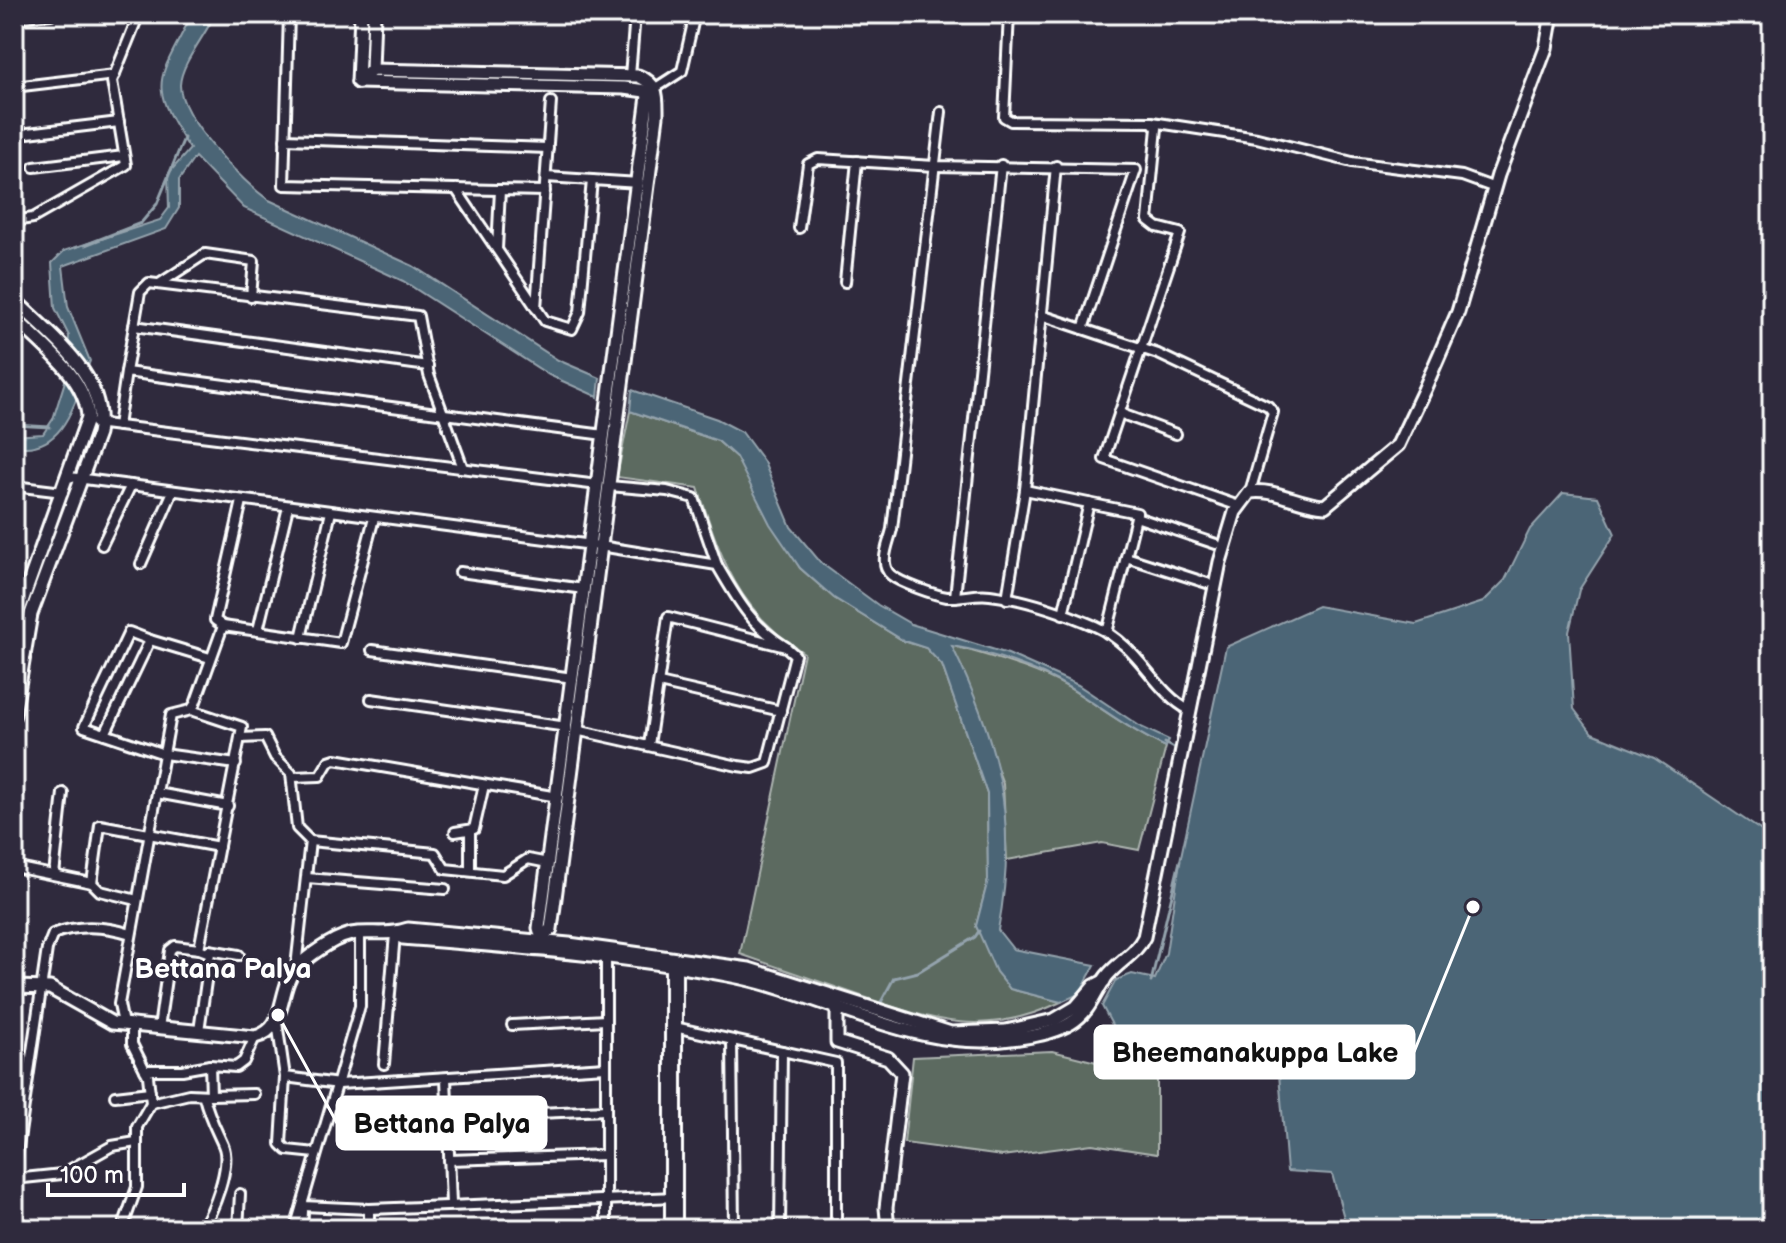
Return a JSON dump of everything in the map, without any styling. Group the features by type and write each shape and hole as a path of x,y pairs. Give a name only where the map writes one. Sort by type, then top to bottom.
{"street":[{"path":"14,18 51,14"},
{"path":"14,221 33,218 126,165 115,75 139,14"},
{"path":"289,14 284,185 545,191"},
{"path":"358,82 361,14"},
{"path":"372,70 374,14"},
{"path":"630,76 635,14"},
{"path":"358,82 651,91 682,71 695,14"},
{"path":"1009,14 1004,117 1011,121 1152,122 1257,138 1352,162 1449,174 1495,188"},
{"path":"1250,492 1262,490 1312,506 1325,506 1398,445 1458,312 1495,188 1546,48 1552,14"},
{"path":"358,82 372,70 630,76 649,80 657,116 603,485 562,798 551,929 543,942"},
{"path":"22,86 115,75"},
{"path":"603,485 604,435 617,385 651,91"},
{"path":"536,308 551,102"},
{"path":"941,112 892,529 884,564 887,572 907,584 944,597 987,594 1063,614 1107,633 1139,657 1173,702 1189,710"},
{"path":"28,133 119,122"},
{"path":"1152,122 1157,128 1147,213 1157,227 1180,233 1104,459 1239,506"},
{"path":"285,139 548,148"},
{"path":"34,167 124,156"},
{"path":"799,228 808,164 818,159 935,166 1056,166 1136,170 1083,329"},
{"path":"845,282 857,161"},
{"path":"955,597 1001,165"},
{"path":"1007,599 1025,490 1056,166"},
{"path":"546,177 639,183"},
{"path":"456,189 545,321 565,329 576,326 580,312 592,180"},
{"path":"497,251 500,190"},
{"path":"158,284 205,254 254,261 251,297"},
{"path":"118,426 143,286 158,284 418,316 441,413 463,468"},
{"path":"14,299 61,356 83,392 94,423"},
{"path":"296,967 349,934 395,934 408,929 543,942 749,969 951,1033 1006,1031 1054,1020 1076,1007 1094,986 1104,981 1139,948 1144,937 1220,562 1239,506 1250,492 1273,412 1217,379 1139,348 1041,315"},
{"path":"14,317 91,381 99,401 31,614 14,715"},
{"path":"134,326 428,366"},
{"path":"126,372 604,435"},
{"path":"1119,413 1176,434"},
{"path":"94,423 667,491 694,498 717,565 760,631 795,655 767,763 760,767 738,766 572,728 371,699"},
{"path":"75,478 595,546 717,565"},
{"path":"14,635 19,610 63,492 75,478"},
{"path":"102,545 131,485"},
{"path":"14,486 63,492"},
{"path":"1025,490 1137,513 1107,633"},
{"path":"141,564 173,491"},
{"path":"242,501 215,620 223,626 333,644 342,641 374,518"},
{"path":"1063,614 1089,503"},
{"path":"258,630 288,507"},
{"path":"301,638 331,512"},
{"path":"1136,517 1216,544"},
{"path":"572,728 573,678 584,589 595,546"},
{"path":"1126,557 1207,583"},
{"path":"460,572 584,589"},
{"path":"649,745 668,617 786,647"},
{"path":"191,710 223,626"},
{"path":"210,658 129,632 83,725 85,729 164,754 236,764"},
{"path":"105,734 150,640"},
{"path":"372,650 573,678"},
{"path":"659,683 781,711"},
{"path":"122,1229 137,1187 137,1127 151,1103 145,1070 132,1044 119,1004 171,715 191,710 242,727 219,847 204,950 199,1031"},
{"path":"240,738 265,737 274,755 292,777 297,828 310,841 411,848 436,854 445,869 503,875 528,859 548,863"},
{"path":"292,777 320,776 329,761 335,759 562,798"},
{"path":"470,871 470,832 484,785"},
{"path":"54,875 63,793"},
{"path":"157,793 228,806"},
{"path":"543,942 539,928 548,863 562,798"},
{"path":"92,883 100,825 219,847"},
{"path":"455,832 470,832"},
{"path":"310,841 296,967 283,993 277,1022 285,1077 282,1147 316,1153"},
{"path":"14,867 92,883 100,891 137,900"},
{"path":"307,878 445,889"},
{"path":"131,934 114,929 74,926 53,934 47,949 14,1176 17,1182 62,1174 112,1146 136,1142"},
{"path":"300,1227 316,1153 360,1006 360,933"},
{"path":"384,1064 395,934"},
{"path":"543,942 606,958 760,981 903,1031 943,1041 989,1042 1039,1035 1070,1024 1096,999 1104,981"},
{"path":"159,1028 170,950 175,946 239,955"},
{"path":"606,958 606,1229"},
{"path":"670,1229 673,1197 674,966"},
{"path":"14,987 43,986 103,1019 127,1025 255,1037 266,1034 277,1022"},
{"path":"837,1006 837,1042 888,1058 902,1073 886,1208 888,1229"},
{"path":"512,1025 606,1020"},
{"path":"673,1026 836,1063 836,1229"},
{"path":"145,1070 182,1070 210,1065 236,1067 244,1061 255,1037"},
{"path":"732,1040 734,1229"},
{"path":"780,1229 782,1051"},
{"path":"201,1229 215,1210 225,1150 212,1127 208,1096 210,1065"},
{"path":"285,1077 339,1084 606,1067"},
{"path":"446,1078 451,1204"},
{"path":"115,1096 150,1092"},
{"path":"151,1103 189,1094 254,1094"},
{"path":"448,1117 606,1110"},
{"path":"449,1160 606,1155"},
{"path":"238,1229 240,1194"},
{"path":"303,1206 369,1209 673,1197"},
{"path":"673,1197 677,1229"},
{"path":"369,1209 369,1229"}],"shaded area":[{"path":"14,64 27,163 14,166"}],"green space":[{"path":"630,411 718,441 736,457 800,568 834,598 904,641 926,648 942,665 987,794 988,880 976,926 1010,989 1061,1002 1008,1020 984,1023 937,1019 740,954 804,653 763,620 735,582 724,561 698,488 617,477"},
{"path":"951,645 1041,674 1166,747 1139,850 1102,843 1007,860 1003,784"},
{"path":"1052,1051 1157,1077 1157,1154 1092,1144 1002,1156 904,1143 913,1057"}],"water":[{"path":"192,14 215,14 181,76 183,99 201,131 244,180 269,200 413,266 558,360 600,378 598,397 549,375 403,281 244,208 195,157 179,180 179,208 166,229 63,266 68,307 90,361 73,407 57,433 31,447 14,446 14,436 43,434 53,419 66,378 69,336 55,308 52,263 64,251 160,220 169,208 168,174 190,149 167,108 162,81 171,54"},
{"path":"632,390 717,419 742,432 764,462 791,527 821,563 878,605 911,624 1008,654 1078,685 1141,727 1169,740 1166,747 1153,741 1070,688 1042,674 997,657 952,646 982,716 1000,784 1006,853 998,930 1013,949 1095,965 1079,994 1061,1002 1010,989 996,972 976,926 988,880 987,794 942,665 926,648 904,641 834,598 800,568 770,524 736,457 718,441 630,411"},
{"path":"1563,493 1598,497 1615,534 1579,590 1569,632 1574,709 1592,733 1654,758 1772,838 1772,1229 1347,1229 1332,1174 1287,1171 1279,1074 1157,1077 1137,1072 1102,1006 1116,980 1132,974 1155,979 1166,953 1180,861 1226,647 1318,606 1416,624 1483,602 1505,580 1530,529"}],"waterway":[{"path":"85,245 141,223 157,204 184,138"},
{"path":"14,425 50,427"},
{"path":"1165,743 1176,749"},
{"path":"1151,982 1180,861"},
{"path":"880,1004 894,978 918,972 975,937 979,931"}],"place":[{"name":"Bheemanakuppa Lake","path":"1473,907"},
{"name":"Bettana Palya","path":"278,1015"}],"district":[{"name":"Bettana Palya","path":"223,968"}]}
